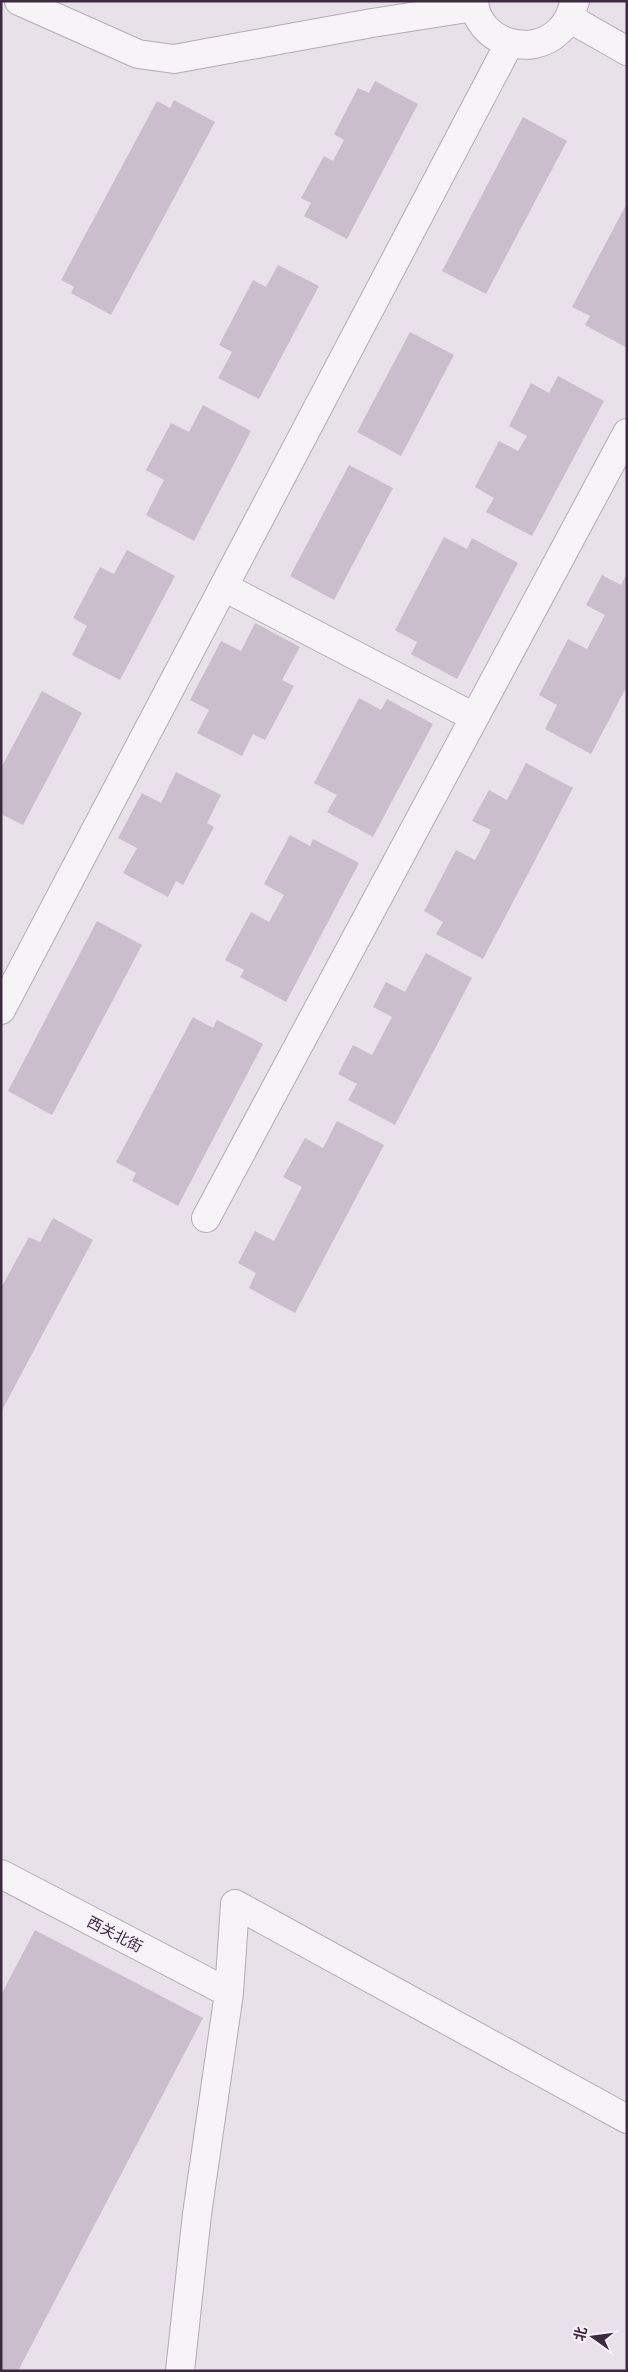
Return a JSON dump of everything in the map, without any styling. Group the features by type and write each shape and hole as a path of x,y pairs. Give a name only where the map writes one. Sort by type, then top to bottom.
{"street":[{"path":"19,1 138,54 174,59 474,4 487,30 509,44 526,45 544,42 558,32 572,10 627,51"},
{"path":"1,1010 509,44"},
{"path":"206,1218 627,432"},
{"path":"224,587 474,717"},
{"name":"西关北街","path":"1,1874 229,1993"},
{"path":"180,2371 196,2214 229,1993 236,1904 627,2118"}],"building":[{"path":"375,81 418,104 347,239 304,216 311,203 301,198 324,156 333,161 344,140 334,134 358,88 369,93"},
{"path":"174,100 215,122 111,315 71,293 74,287 61,280 157,101 170,108"},
{"path":"523,117 567,141 486,294 442,271"},
{"path":"627,203 627,348 585,325 590,316 572,307"},
{"path":"278,265 319,286 259,399 218,378 232,352 219,345 253,280 266,287"},
{"path":"410,332 454,355 401,456 357,432"},
{"path":"558,376 604,401 532,536 486,512 494,498 475,487 499,441 518,451 527,436 509,426 531,383 549,393"},
{"path":"203,405 251,431 194,541 146,515 164,480 146,470 171,423 189,432"},
{"path":"349,465 393,488 334,600 290,576"},
{"path":"444,537 467,549 472,538 518,563 457,679 411,654 417,642 395,630"},
{"path":"127,550 175,576 120,680 72,655 87,626 73,618 100,567 114,574"},
{"path":"627,573 627,686 591,754 545,729 557,705 539,695 568,639 587,649 605,615 586,605 602,575 621,585"},
{"path":"255,623 300,647 282,680 294,686 265,740 253,734 242,756 197,733 209,710 190,700 221,641 241,651"},
{"path":"42,691 82,713 23,825 1,814 1,768"},
{"path":"359,698 381,710 387,699 433,724 373,837 327,812 337,795 314,783"},
{"path":"526,763 573,788 483,959 436,934 443,922 424,911 456,850 475,860 491,830 472,821 489,790 507,800"},
{"path":"176,772 221,795 207,823 214,827 183,885 176,881 168,897 123,873 137,848 118,838 142,793 161,803"},
{"path":"290,835 310,846 313,839 359,863 286,1002 240,977 244,970 225,960 251,912 269,922 284,895 264,884"},
{"path":"97,921 142,945 52,1115 8,1091"},
{"path":"426,953 472,978 395,1125 348,1100 357,1084 338,1074 353,1045 372,1055 392,1017 373,1007 386,982 405,992"},
{"path":"193,1017 213,1028 217,1020 263,1044 178,1206 132,1181 136,1173 116,1162"},
{"path":"337,1121 384,1145 295,1313 249,1288 256,1273 238,1263 255,1231 274,1241 302,1187 283,1177 305,1138 323,1148"},
{"path":"53,1218 93,1240 1,1412 1,1288 29,1237 40,1242"},
{"path":"35,1930 203,2018 18,2371 1,2371 1,1995"}]}
